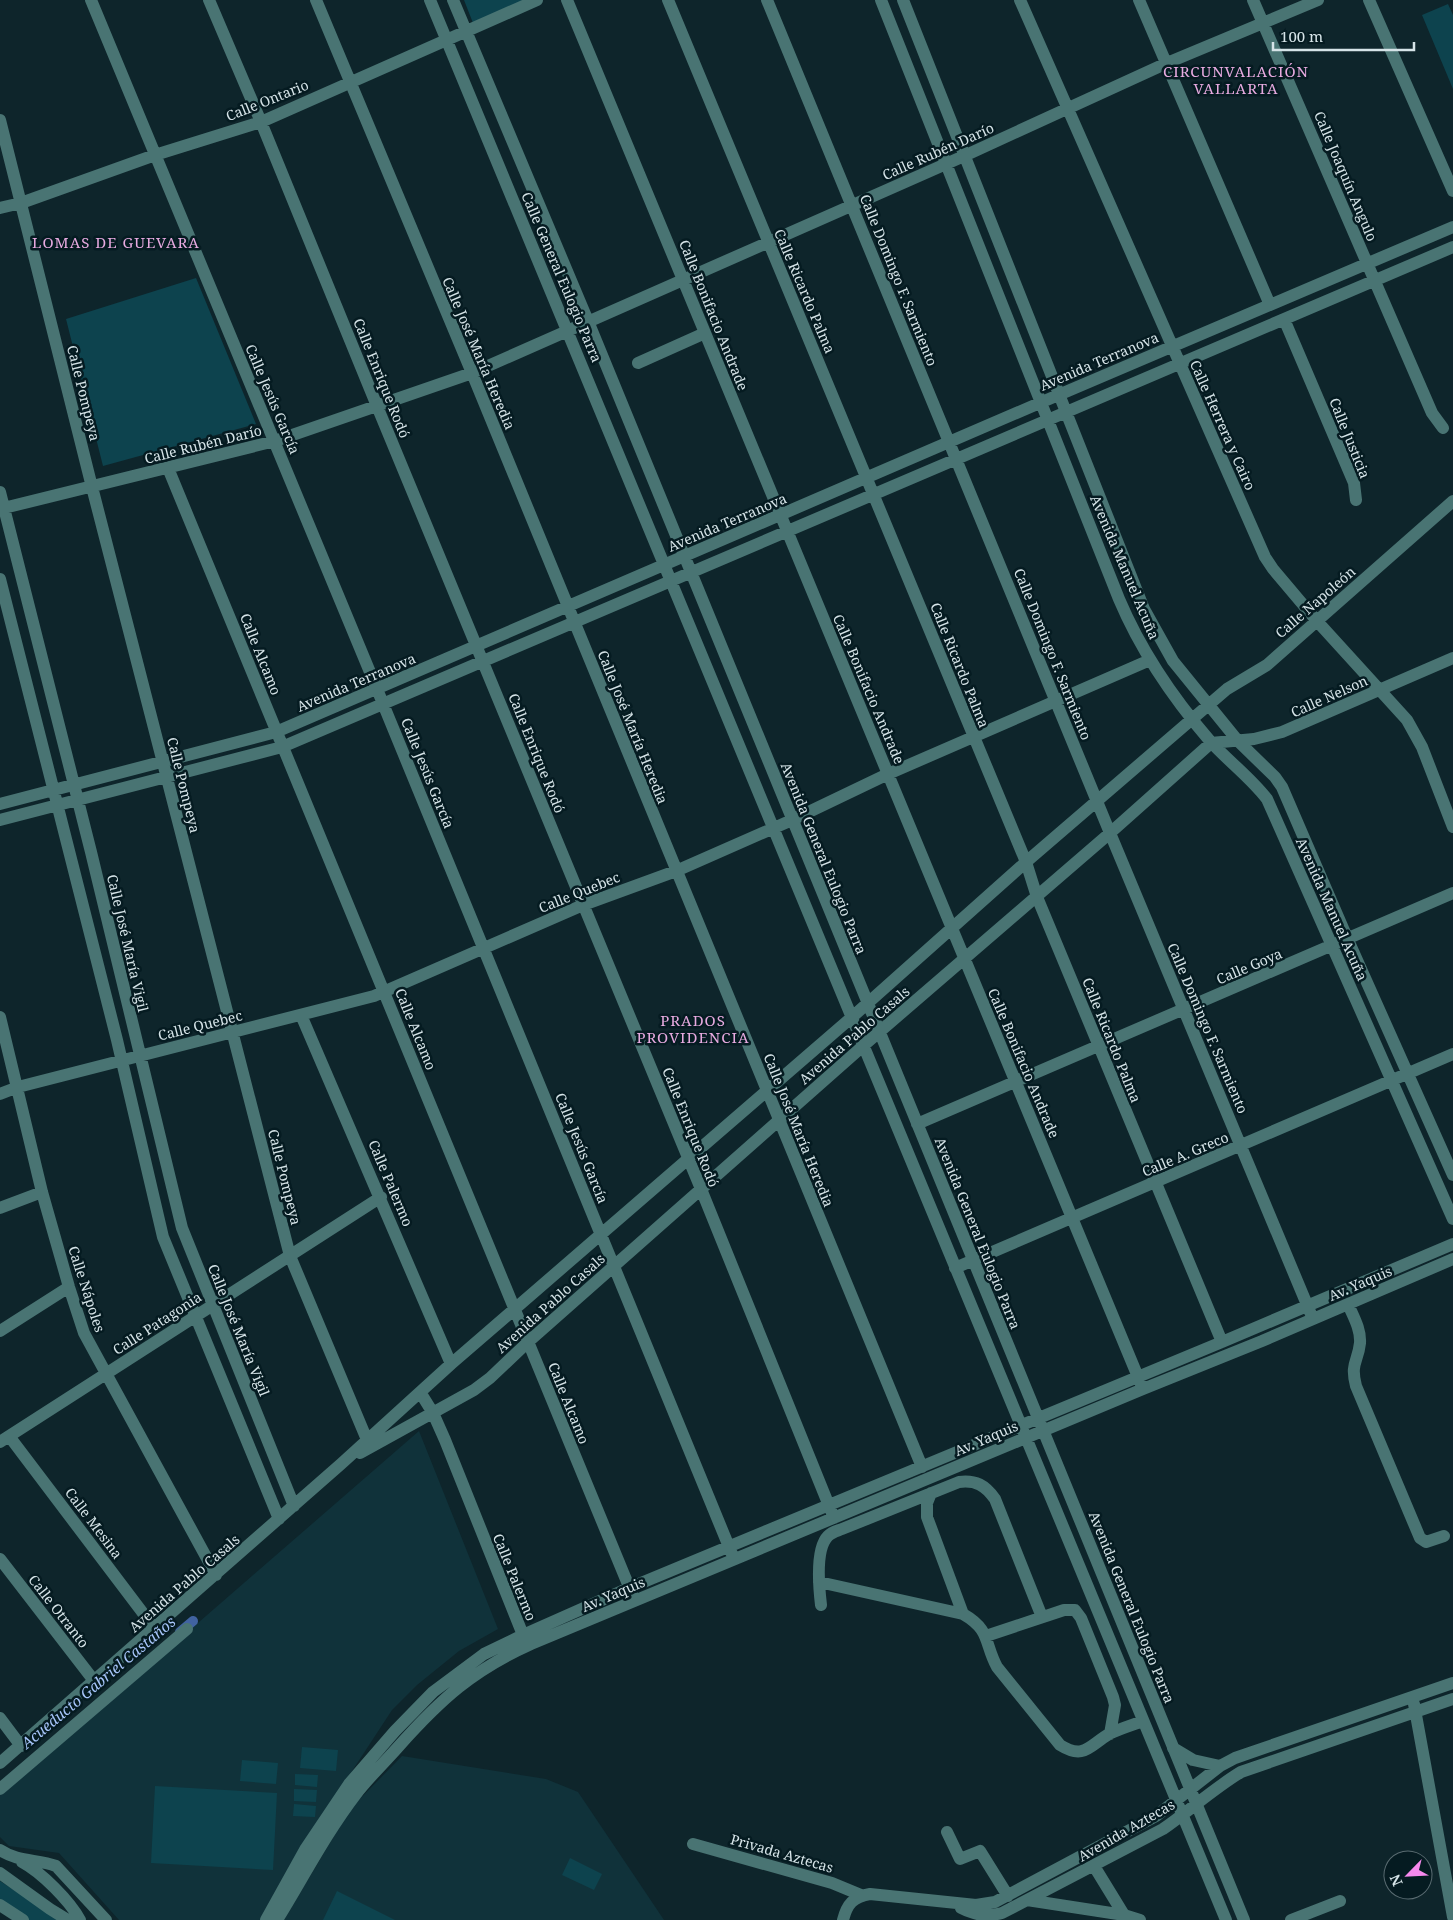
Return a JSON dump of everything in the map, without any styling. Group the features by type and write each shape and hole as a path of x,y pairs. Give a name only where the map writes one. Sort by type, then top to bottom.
{"street":[{"name":"Calle Jesús García","path":"91,0 275,441 734,1559"},
{"name":"Calle Enrique Rodó","path":"209,0 701,1189 834,1518"},
{"name":"Calle José María Heredia","path":"316,0 472,373 766,1092 922,1466"},
{"name":"Calle General Eulogio Parra","path":"430,0 665,565"},
{"name":"Calle General Eulogio Parra","path":"453,0 684,557"},
{"name":"Calle Ontario","path":"0,208 20,203 261,122 538,0"},
{"name":"Calle Bonifacio Andrade","path":"567,0 1143,1389"},
{"name":"Calle Ricardo Palma","path":"668,0 1026,862 1037,897 1222,1342"},
{"name":"Calle Domingo F. Sarmiento","path":"767,0 1110,833 1313,1319"},
{"name":"Avenida Manuel Acuña","path":"881,0 1136,638 1192,719 1211,742 1257,786 1266,799 1453,1219"},
{"name":"Avenida Manuel Acuña","path":"903,0 1153,627 1173,661 1238,741 1282,786 1348,940 1453,1175"},
{"name":"Calle Herrera y Cairo","path":"1020,0 1265,557 1316,620 1407,720 1415,733 1453,827"},
{"path":"1139,0 1270,305"},
{"name":"Calle Joaquín Angulo","path":"1253,0 1378,279"},
{"name":"Calle Rubén Darío","path":"2,509 275,441 472,373 853,206 1167,64 1318,0"},
{"path":"1369,0 1453,191"},
{"name":"Calle Pompeya","path":"0,120 92,487 290,1256 368,1444"},
{"name":"Avenida Terranova","path":"0,804 276,732 1453,227"},
{"path":"0,820 282,747 1453,247"},
{"path":"1378,279 1439,411 1443,428 1432,413 1378,279"},
{"name":"Calle Justicia","path":"1281,321 1354,483 1356,500 1346,486 1308,384"},
{"path":"638,363 705,333"},
{"name":"Calle Alcamo","path":"168,468 634,1601"},
{"name":"Calle José María Vigil","path":"0,492 2,509 74,784 182,1228 294,1506"},
{"name":"Calle Napoleón","path":"1192,719 1228,689 1267,665 1453,501"},
{"name":"Avenida General Eulogio Parra","path":"684,557 1244,1920"},
{"path":"665,565 772,828 1226,1920"},
{"path":"0,579 122,1061 163,1237 280,1519"},
{"name":"Calle Nelson","path":"1211,742 1254,740 1282,732 1453,658"},
{"name":"Calle Quebec","path":"0,1094 18,1087 374,996 583,906 676,871 792,820 973,736 1150,660"},
{"name":"Avenida Pablo Casals","path":"0,1763 95,1682 342,1464 368,1444 451,1364 868,1004 1026,862 1192,719"},
{"name":"Avenida Pablo Casals","path":"368,1444 433,1414 474,1390 490,1378 778,1120 1037,897 1211,742"},
{"name":"Calle Goya","path":"918,1124 1332,947 1453,893"},
{"name":"Calle Palermo","path":"302,1015 451,1364"},
{"name":"Calle Nápoles","path":"0,1017 42,1192 84,1333 216,1575"},
{"name":"Calle A. Greco","path":"955,1268 1392,1082 1453,1054"},
{"path":"0,1208 42,1192"},
{"name":"Calle Patagonia","path":"5,1439 381,1197"},
{"name":"Av. Yaquis","path":"527,1640 629,1588 1453,1244"},
{"name":"Av. Yaquis","path":"527,1640 634,1601 1453,1259"},
{"path":"0,1331 69,1287"},
{"path":"1348,1304 1360,1334 1360,1344 1353,1373 1356,1386 1420,1538 1426,1542 1444,1536"},
{"name":"Calle Palermo","path":"420,1392 433,1414 527,1640"},
{"name":"Calle Mesina","path":"5,1439 155,1629"},
{"path":"821,1605 819,1582 821,1551 828,1536 959,1482 968,1481 976,1482 990,1492 995,1499 1042,1617"},
{"path":"931,1493 927,1503 927,1517 963,1614"},
{"path":"902,1505 914,1507 927,1517"},
{"name":"Calle Otranto","path":"0,1559 95,1682"},
{"path":"819,1582 963,1614 980,1626 998,1667 1060,1744 1069,1750 1078,1752 1090,1749 1111,1732 1142,1718"},
{"path":"1096,1607 1113,1600"},
{"path":"986,1636 1069,1609 1074,1610 1081,1618 1113,1697 1115,1705 1111,1732"},
{"path":"0,1789 187,1629"},
{"path":"266,1920 306,1848 395,1731 433,1692 484,1654 527,1640"},
{"name":"Avenida Aztecas","path":"861,1896 879,1894 952,1903 986,1904 1008,1896 1136,1828 1156,1816 1220,1766 1236,1758 1453,1683"},
{"path":"1412,1697 1453,1917"},
{"name":"Avenida Aztecas","path":"952,1903 969,1912 991,1916 1002,1913 1163,1829 1223,1783 1241,1772 1453,1699"},
{"path":"0,1718 21,1746"},
{"path":"1173,1748 1194,1760 1220,1766"},
{"path":"277,1920 353,1788"},
{"path":"947,1832 960,1859 980,1851 1008,1896"},
{"name":"Privada Aztecas","path":"693,1844 832,1883 861,1896"},
{"path":"0,1850 36,1870 75,1911 80,1920"},
{"path":"17,1859 56,1866 106,1920"},
{"path":"1076,1860 1082,1872"},
{"path":"1094,1866 1124,1915"},
{"path":"0,1873 68,1920"},
{"path":"843,1920 848,1906 861,1896"},
{"path":"1027,1900 1124,1915 1140,1920"},
{"path":"1291,1920 1340,1901"},
{"path":"0,1904 23,1920"}],"shaded area":[{"path":"464,0 524,0 473,23"},
{"path":"1448,4 1453,15 1453,89 1422,15"},
{"path":"196,278 256,424 103,466 66,319"},
{"path":"419,1431 498,1629 459,1651 417,1685 392,1710 301,1849 261,1920 119,1920 59,1853 9,1846 0,1837 0,1795"},
{"path":"302,1747 338,1750 336,1771 300,1768"},
{"path":"402,1756 546,1779 578,1792 664,1920 284,1920 350,1809"},
{"path":"242,1760 278,1763 276,1784 240,1781"},
{"path":"295,1774 318,1775 317,1787 295,1785"},
{"path":"155,1786 277,1793 273,1870 151,1863"},
{"path":"294,1789 317,1790 316,1802 294,1801"},
{"path":"294,1804 316,1806 315,1817 293,1816"},
{"path":"570,1858 602,1874 594,1890 562,1875"},
{"path":"0,1881 60,1920 26,1920 0,1902"},
{"path":"337,1891 395,1920 323,1920"}],"waterway":[{"name":"Acueducto Gabriel Castaños","path":"180,1632 193,1621"}],"district":[{"name":"CIRCUNVALACIÓN VALLARTA","path":"1236,80"},
{"name":"LOMAS DE GUEVARA","path":"116,242"},
{"name":"PRADOS PROVIDENCIA","path":"693,1028"}]}
